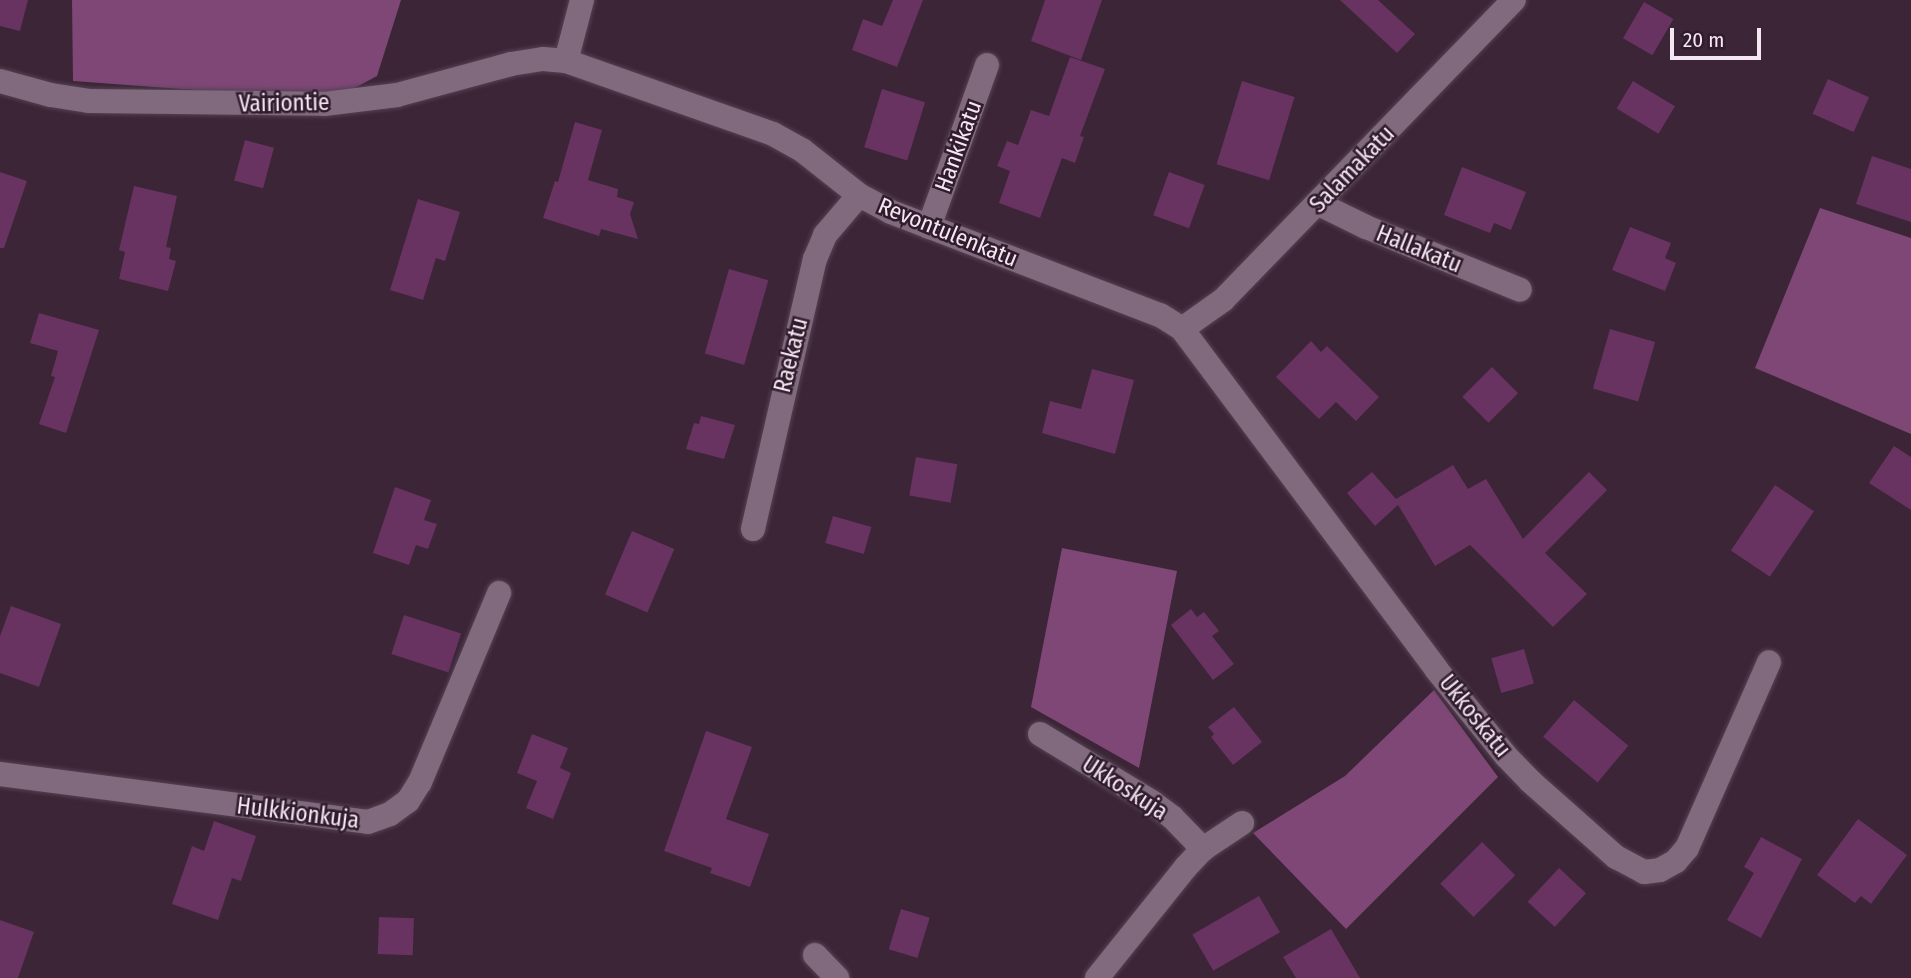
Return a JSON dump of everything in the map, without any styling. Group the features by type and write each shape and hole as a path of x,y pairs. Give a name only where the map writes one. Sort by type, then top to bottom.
{"street":[{"path":"566,61 582,0"},
{"name":"Salamakatu","path":"1182,330 1223,300 1514,0"},
{"name":"Vairiontie","path":"0,81 51,96 89,101 324,104 397,95 511,64 542,59 566,61"},
{"name":"Revontulenkatu","path":"566,61 773,134 802,150 859,195 929,227 1136,304 1160,315 1182,330"},
{"name":"Hankikatu","path":"929,227 987,65"},
{"name":"Raekatu","path":"753,528 815,259 825,235 859,195"},
{"name":"Hallakatu","path":"1319,204 1366,227 1520,290"},
{"name":"Ukkoskatu","path":"1182,330 1436,668 1506,756 1530,781 1630,867 1644,872 1660,870 1676,861 1687,848 1769,662"},
{"name":"Hulkkionkuja","path":"0,774 368,822 390,814 408,801 421,782 499,593"},
{"name":"Ukkoskuja","path":"1041,734 1152,802 1188,832 1203,849"},
{"path":"1097,978 1203,849 1242,823"},
{"path":"815,955 837,978"}],"shaded area":[{"path":"72,0 401,0 377,76 349,91 262,95 73,81"},
{"path":"1820,208 1911,238 1911,434 1755,368"},
{"path":"1062,548 1177,571 1139,768 1031,707"},
{"path":"1434,690 1498,777 1346,929 1253,833 1345,776"}],"building":[{"path":"0,0 28,0 20,31 0,26"},
{"path":"893,0 923,0 897,67 852,50 863,19 882,26"},
{"path":"1045,0 1102,0 1081,60 1031,41"},
{"path":"1340,0 1378,0 1415,34 1397,53"},
{"path":"1644,2 1673,19 1652,55 1623,38"},
{"path":"1070,57 1105,69 1080,136 1084,137 1075,163 1062,158 1040,218 999,203 1010,171 997,166 1007,141 1018,145 1031,110 1049,116"},
{"path":"1828,79 1869,97 1854,132 1813,114"},
{"path":"1242,81 1295,97 1269,180 1217,164"},
{"path":"1633,81 1675,106 1659,134 1617,108"},
{"path":"882,89 925,102 907,160 864,147"},
{"path":"575,122 602,130 588,180 618,189 617,197 634,202 630,214 638,239 601,229 599,236 543,218 555,181 558,182"},
{"path":"245,140 274,148 263,188 234,181"},
{"path":"1872,156 1911,169 1911,222 1856,204"},
{"path":"1462,167 1526,192 1511,230 1494,223 1490,233 1444,215"},
{"path":"0,172 27,181 4,248 0,248"},
{"path":"1169,172 1205,185 1189,228 1153,215"},
{"path":"134,186 177,196 166,247 171,248 169,259 176,261 168,291 119,279 125,252 119,250"},
{"path":"418,199 460,212 445,261 436,258 423,300 390,290"},
{"path":"1630,227 1671,243 1665,258 1676,263 1665,291 1612,270"},
{"path":"729,269 768,280 744,365 705,354"},
{"path":"39,313 99,330 66,433 39,424 55,377 51,376 58,351 30,343"},
{"path":"1610,329 1655,342 1638,402 1593,389"},
{"path":"1311,341 1321,352 1327,346 1379,397 1356,421 1336,402 1319,419 1276,377"},
{"path":"1492,367 1518,393 1488,423 1462,397"},
{"path":"1092,369 1134,380 1115,454 1042,433 1050,401 1081,409"},
{"path":"701,416 735,425 724,459 686,449 694,423 699,424"},
{"path":"1894,446 1911,457 1911,510 1869,483"},
{"path":"916,457 957,464 951,503 909,495"},
{"path":"1453,465 1468,489 1486,479 1523,539 1589,472 1607,490 1545,553 1587,594 1553,627 1470,545 1435,566 1398,505 1375,526 1347,493 1372,472 1396,499"},
{"path":"1775,485 1814,511 1770,577 1731,550"},
{"path":"395,487 431,500 424,520 437,524 428,549 416,545 409,565 373,553"},
{"path":"833,516 871,527 864,554 825,543"},
{"path":"632,531 674,549 647,612 605,595"},
{"path":"11,606 61,624 39,687 0,673 0,636"},
{"path":"1191,609 1197,617 1204,612 1219,631 1212,636 1234,664 1213,680 1171,625"},
{"path":"404,615 461,634 448,673 391,654"},
{"path":"1524,649 1534,684 1501,693 1491,658"},
{"path":"1574,700 1628,746 1598,782 1543,737"},
{"path":"1234,707 1262,742 1233,765 1211,737 1214,734 1208,727"},
{"path":"706,731 752,747 726,819 769,834 750,887 710,873 712,868 664,851"},
{"path":"532,734 568,748 560,768 571,773 553,819 526,808 537,781 517,773"},
{"path":"1858,819 1907,855 1871,904 1861,896 1855,903 1817,875"},
{"path":"214,821 256,836 241,881 232,878 218,920 172,904 192,846 204,851"},
{"path":"1761,837 1802,859 1761,938 1727,920 1754,873 1744,867"},
{"path":"1482,842 1515,875 1474,917 1440,884"},
{"path":"1559,868 1586,893 1555,927 1528,902"},
{"path":"1259,896 1280,932 1213,971 1192,935"},
{"path":"901,909 930,918 917,958 889,949"},
{"path":"379,917 414,918 413,955 378,954"},
{"path":"0,920 34,932 18,978 0,978"},
{"path":"1331,929 1360,978 1296,978 1283,957"}]}
